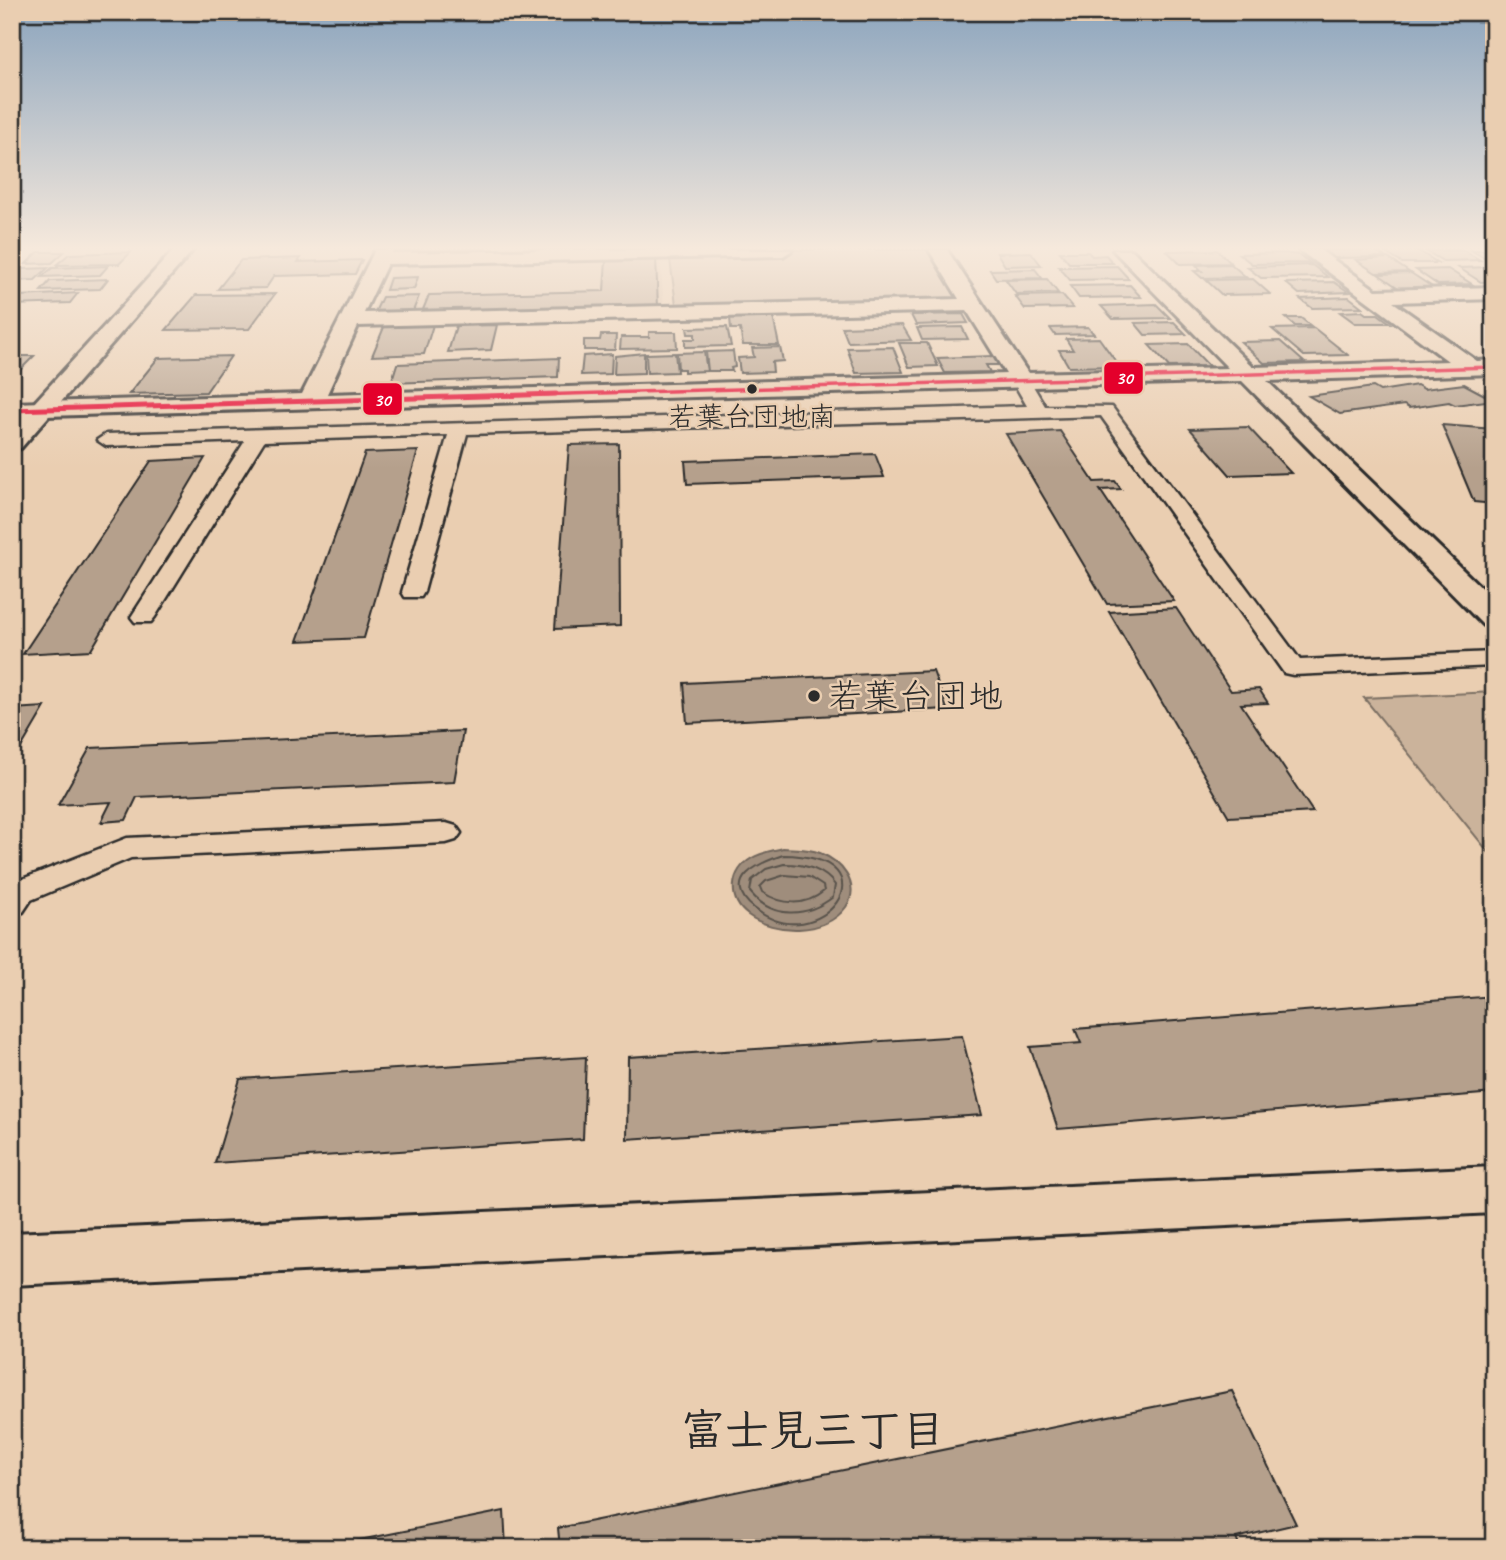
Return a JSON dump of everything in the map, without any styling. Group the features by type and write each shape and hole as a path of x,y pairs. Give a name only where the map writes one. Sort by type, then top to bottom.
{"street":[{"path":"12,443 119,323"},
{"path":"311,401 349,323"},
{"path":"984,323 1021,380"},
{"path":"1196,323 1494,618"},
{"path":"1415,323 1483,367"},
{"path":"12,410 1483,367"},
{"path":"12,1259 1494,1191"}],"lane":[{"path":"1021,380 1039,411"},
{"path":"293,434 311,401"},
{"path":"106,440 1106,411 1293,668 1494,659"},
{"path":"413,593 458,429"},
{"path":"144,617 258,436"},
{"path":"12,904 20,892 127,848 446,833"}],"shaded area":[{"path":"1494,692 1494,859 1364,698"}],"water":[{"path":"783,848 815,851 835,862 846,874 852,890 846,907 837,916 813,927 785,928 759,921 741,908 734,893 739,870 756,856"}],"building":[{"path":"172,323 254,323 249,329 166,330"},
{"path":"730,323 774,323 779,345 743,345 740,329 731,329"},
{"path":"915,323 968,323 916,325"},
{"path":"1135,323 1175,323 1186,334 1145,335"},
{"path":"1291,323 1307,323 1311,326 1295,326"},
{"path":"433,325 424,354 372,356 384,327"},
{"path":"497,325 491,350 448,352 456,326"},
{"path":"902,325 911,340 848,342 842,327"},
{"path":"727,327 731,346 685,347 685,339 695,339 695,334 688,334 687,328"},
{"path":"962,327 968,339 922,340 917,328"},
{"path":"1088,327 1094,334 1055,335 1050,328"},
{"path":"1314,328 1348,355 1304,356 1272,329"},
{"path":"649,332 676,332 677,348 620,349 621,337 649,337"},
{"path":"601,335 616,335 615,350 584,350 584,340 600,340"},
{"path":"1099,338 1119,366 1069,367 1059,350 1073,350 1066,339"},
{"path":"1280,341 1304,362 1264,363 1241,342"},
{"path":"899,343 927,343 938,366 909,367"},
{"path":"1188,344 1209,366 1169,367 1149,345"},
{"path":"780,347 783,361 772,362 773,372 740,373 738,358 754,357 752,348"},
{"path":"893,347 903,372 856,373 847,348"},
{"path":"733,351 735,367 731,368 732,371 708,371 706,352"},
{"path":"704,352 707,371 684,372 684,369 678,369 677,353"},
{"path":"644,353 644,373 614,374 615,356"},
{"path":"675,353 677,372 647,373 646,354"},
{"path":"612,354 611,374 581,375 583,356"},
{"path":"12,356 34,356 12,378"},
{"path":"231,356 206,392 129,394 158,358"},
{"path":"994,356 999,365 986,365 990,372 945,373 937,358"},
{"path":"559,358 558,377 391,383 397,364"},
{"path":"1464,384 1494,400 1455,405 1449,402 1409,408 1404,405 1340,414 1309,396 1373,387 1380,391 1417,385 1424,389"},
{"path":"1442,425 1494,429 1494,504 1474,502"},
{"path":"1248,427 1291,473 1230,475 1190,429"},
{"path":"1060,431 1094,482 1115,481 1121,489 1100,490 1174,601 1107,604 1006,434"},
{"path":"619,444 620,626 555,629 569,445"},
{"path":"418,451 364,638 297,641 365,453"},
{"path":"875,454 884,477 687,484 685,461"},
{"path":"205,458 91,650 23,654 151,461"},
{"path":"1176,608 1231,691 1259,689 1268,703 1241,704 1313,812 1229,817 1109,612"},
{"name":"若葉台団地","path":"933,671 947,709 687,723 684,683"},
{"path":"45,707 12,763 12,709"},
{"path":"463,731 454,782 137,797 126,820 101,822 111,802 58,805 90,748"},
{"path":"1494,996 1494,1093 1058,1129 1030,1047 1081,1043 1075,1029"},
{"path":"962,1036 982,1115 627,1139 628,1057"},
{"path":"586,1057 583,1139 215,1163 240,1079"},
{"path":"1232,1391 1296,1524 1236,1538 1240,1548 560,1548 558,1528"},
{"path":"504,1511 506,1548 320,1548"}],"transit line":[{"name":"30","path":"12,410 1494,367"}],"place":[{"name":"若葉台団地南","path":"752,389"},
{"name":"若葉台団地","path":"814,696"}],"district":[{"name":"富士見三丁目","path":"813,1430"}]}
